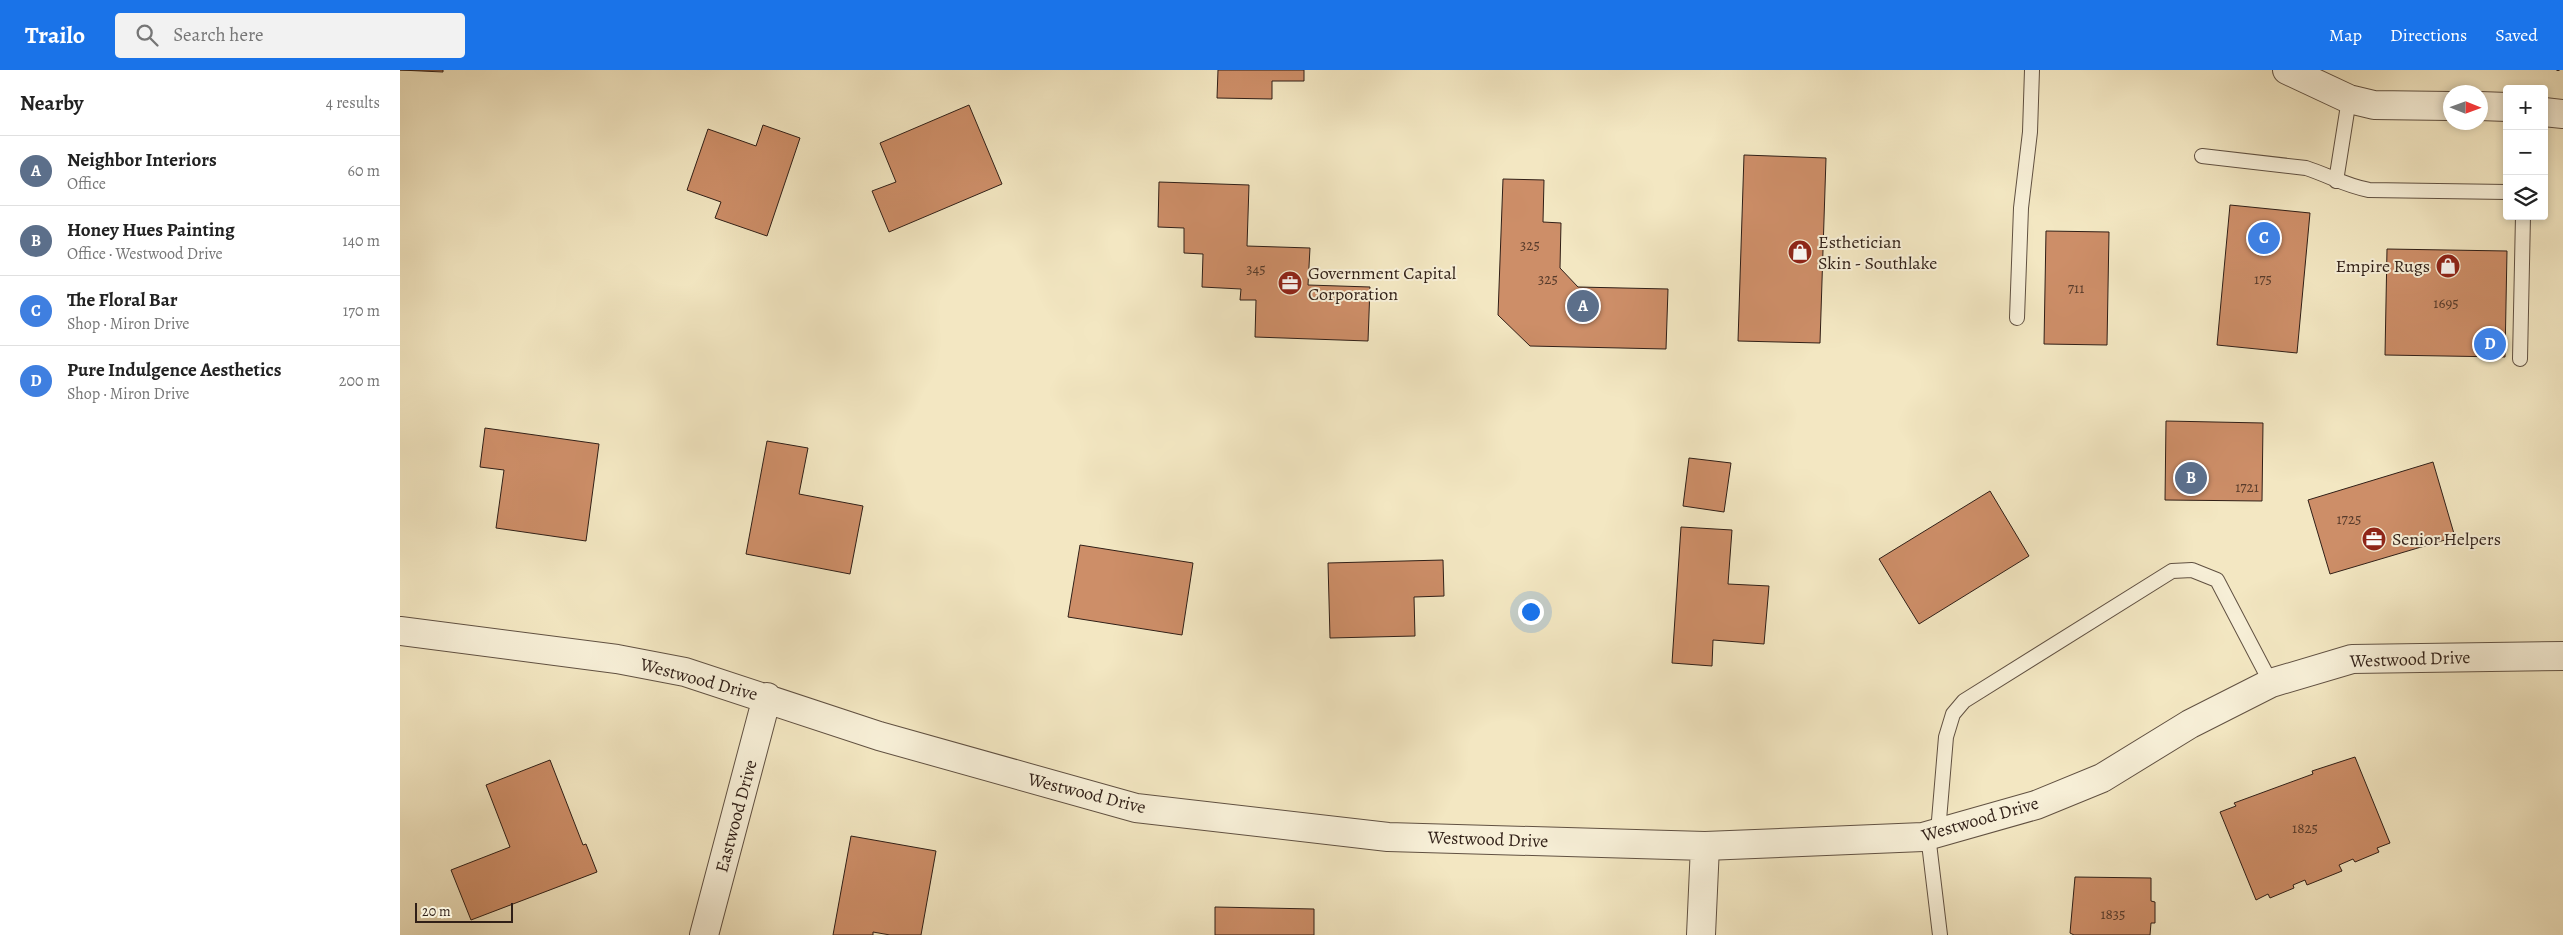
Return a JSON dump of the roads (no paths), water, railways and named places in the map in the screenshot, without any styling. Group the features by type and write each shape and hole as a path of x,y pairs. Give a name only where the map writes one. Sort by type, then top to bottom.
{"street":[{"path":"2286,70 2349,99 2374,105 2443,106"},
{"path":"2488,106 2503,107"},
{"path":"2548,112 2563,114"},
{"name":"Westwood Drive","path":"400,631 617,659 685,672 879,736 1136,808 1388,836 1705,846 1933,834 2036,804 2102,778 2190,724 2271,683 2352,658 2563,656"},
{"name":"Eastwood Drive","path":"704,935 768,698"},
{"path":"1701,935 1705,846"}],"lane":[{"path":"2017,318 2021,208 2030,132 2032,70"},
{"path":"2336,181 2349,99"},
{"path":"2202,156 2306,168 2350,187 2369,190 2503,192"},
{"path":"2520,359 2523,220"},
{"path":"1940,935 1933,834 1946,737 1953,714 1964,702 2172,571 2192,570 2217,580 2271,683"}],"place":[{"name":"The Floral Bar","path":"2264,238"},
{"name":"Esthetician Skin - Southlake","path":"1800,252"},
{"name":"Empire Rugs","path":"2448,266"},
{"name":"Government Capital Corporation","path":"1290,283"},
{"name":"Neighbor Interiors","path":"1583,306"},
{"name":"Pure Indulgence Aesthetics","path":"2490,344"},
{"name":"Honey Hues Painting","path":"2191,478"},
{"name":"Senior Helpers","path":"2374,539"}]}
